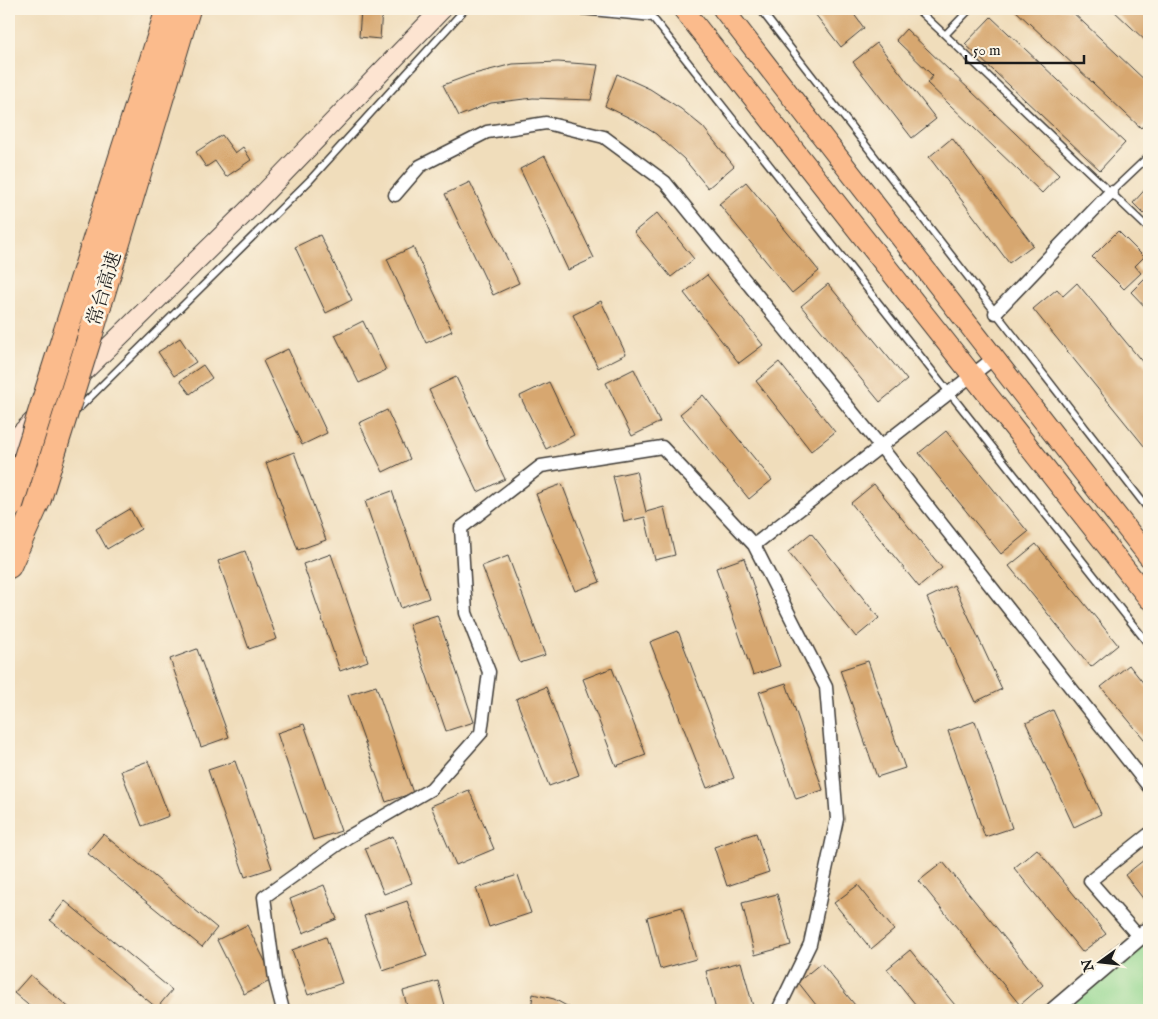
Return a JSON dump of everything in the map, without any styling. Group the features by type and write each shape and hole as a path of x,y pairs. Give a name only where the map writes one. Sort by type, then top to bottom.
{"highway":[{"name":"常台高速","path":"10,507 168,9"},
{"name":"常台高速","path":"9,566 39,498 91,333 188,9"}],"main road":[{"path":"9,444 248,210 442,9"},
{"path":"683,9 1149,599"},
{"path":"723,9 1149,557"}],"street":[{"path":"395,195 420,166 487,132 546,123 604,137 665,182 881,447 1149,787"},
{"path":"995,312 1111,192"},
{"path":"754,545 994,358"},
{"path":"283,1010 275,979 264,897 348,837 431,788 481,733 489,672 466,613 461,528 541,466 662,447 754,545 826,686 837,819 810,944 778,1010"},
{"path":"1054,1010 1144,933 1090,881 1149,834"}],"lane":[{"path":"51,436 310,180 465,9"},
{"path":"561,9 654,18 1149,645"},
{"path":"760,9 1149,510"},
{"path":"917,9 1149,229"},
{"path":"945,35 970,9"},
{"path":"1111,192 1149,156"},
{"path":"16,471 37,450"}],"green space":[{"path":"1149,939 1149,1010 1062,1010"}],"building":[{"path":"361,9 382,9 380,39 359,37"},
{"path":"811,9 850,9 864,28 841,47"},
{"path":"1014,9 1069,9 1149,84 1149,119 1141,128"},
{"path":"1112,9 1149,9 1149,44"},
{"path":"991,17 1125,143 1100,170 965,44"},
{"path":"906,29 1059,175 1042,193 927,83 933,76 896,40"},
{"path":"877,43 936,119 912,138 853,62"},
{"path":"558,62 598,65 591,100 533,98 491,103 459,116 443,85 470,75 513,64"},
{"path":"617,74 650,89 681,109 703,127 734,166 708,188 684,159 656,134 634,120 605,106"},
{"path":"222,135 235,153 243,147 251,160 226,177 215,161 206,167 196,152"},
{"path":"952,138 1033,245 1009,263 929,157"},
{"path":"545,156 594,258 568,270 520,169"},
{"path":"470,182 519,283 493,295 445,194"},
{"path":"746,182 819,271 792,293 719,204"},
{"path":"1149,185 1149,219 1133,203"},
{"path":"657,213 694,259 671,277 634,232"},
{"path":"1118,231 1144,257 1135,266 1141,273 1124,289 1092,257"},
{"path":"320,235 352,300 326,313 295,247"},
{"path":"413,247 452,331 426,343 387,259"},
{"path":"1149,274 1149,311 1131,292"},
{"path":"707,275 763,345 739,363 684,293"},
{"path":"1077,283 1149,370 1149,399 1147,401 1149,404 1149,452 1033,309 1057,289 1063,296"},
{"path":"828,284 907,380 880,402 801,306"},
{"path":"601,301 626,354 598,368 573,315"},
{"path":"363,321 386,370 359,383 335,335"},
{"path":"180,338 196,362 174,376 158,352"},
{"path":"288,349 327,433 302,445 263,361"},
{"path":"779,362 835,432 811,451 756,381"},
{"path":"203,365 212,378 190,394 180,381"},
{"path":"634,369 660,422 632,436 606,383"},
{"path":"456,377 505,479 478,492 429,390"},
{"path":"549,382 574,435 546,449 520,396"},
{"path":"703,395 772,480 749,499 680,414"},
{"path":"387,410 410,459 383,472 359,423"},
{"path":"946,431 1028,532 1001,554 919,453"},
{"path":"294,452 326,540 298,550 266,463"},
{"path":"636,471 646,512 664,507 675,555 655,560 645,517 624,522 613,476"},
{"path":"562,484 600,582 575,591 536,494"},
{"path":"874,484 942,568 919,587 851,503"},
{"path":"392,491 429,598 401,608 365,501"},
{"path":"130,509 141,529 107,549 96,529"},
{"path":"811,533 879,618 856,637 788,552"},
{"path":"1036,544 1118,645 1091,667 1009,566"},
{"path":"245,551 277,639 249,649 218,561"},
{"path":"331,554 368,661 340,671 303,564"},
{"path":"508,556 545,655 520,663 482,566"},
{"path":"744,558 780,666 753,675 716,568"},
{"path":"954,585 1002,689 975,702 927,598"},
{"path":"437,615 474,722 446,731 409,624"},
{"path":"678,631 734,778 707,788 650,642"},
{"path":"197,649 229,737 201,747 170,659"},
{"path":"868,661 905,768 877,777 840,670"},
{"path":"1129,665 1149,690 1149,745 1101,687"},
{"path":"612,668 646,755 616,766 583,679"},
{"path":"786,683 823,790 796,799 759,692"},
{"path":"376,686 413,793 386,802 348,695"},
{"path":"546,687 579,775 549,786 516,699"},
{"path":"1053,710 1101,814 1074,827 1026,723"},
{"path":"975,721 1012,828 985,837 948,731"},
{"path":"304,724 341,831 313,840 277,733"},
{"path":"148,761 169,816 142,826 121,771"},
{"path":"235,761 272,868 245,877 208,770"},
{"path":"469,790 494,849 456,865 431,806"},
{"path":"756,833 769,872 727,886 714,847"},
{"path":"103,834 217,928 202,947 87,853"},
{"path":"393,836 412,883 384,894 365,848"},
{"path":"1037,849 1106,934 1082,952 1014,868"},
{"path":"1149,856 1149,898 1145,901 1125,875"},
{"path":"943,862 1043,985 1020,1005 919,881"},
{"path":"518,875 531,913 489,927 476,888"},
{"path":"324,885 337,919 303,933 290,899"},
{"path":"858,885 894,930 871,949 834,903"},
{"path":"777,894 791,945 755,955 742,903"},
{"path":"65,901 172,990 157,1008 50,920"},
{"path":"407,901 427,956 383,971 364,916"},
{"path":"682,907 696,959 660,969 647,917"},
{"path":"247,925 274,979 244,994 217,940"},
{"path":"326,937 342,983 308,995 292,950"},
{"path":"910,950 959,1010 920,1010 887,969"},
{"path":"741,962 754,1010 716,1010 706,971"},
{"path":"821,963 859,1010 820,1010 798,982"},
{"path":"30,975 72,1010 34,1010 14,993"},
{"path":"438,981 446,1010 408,1010 403,991"},
{"path":"533,994 554,999 574,1010 531,1010"}]}
